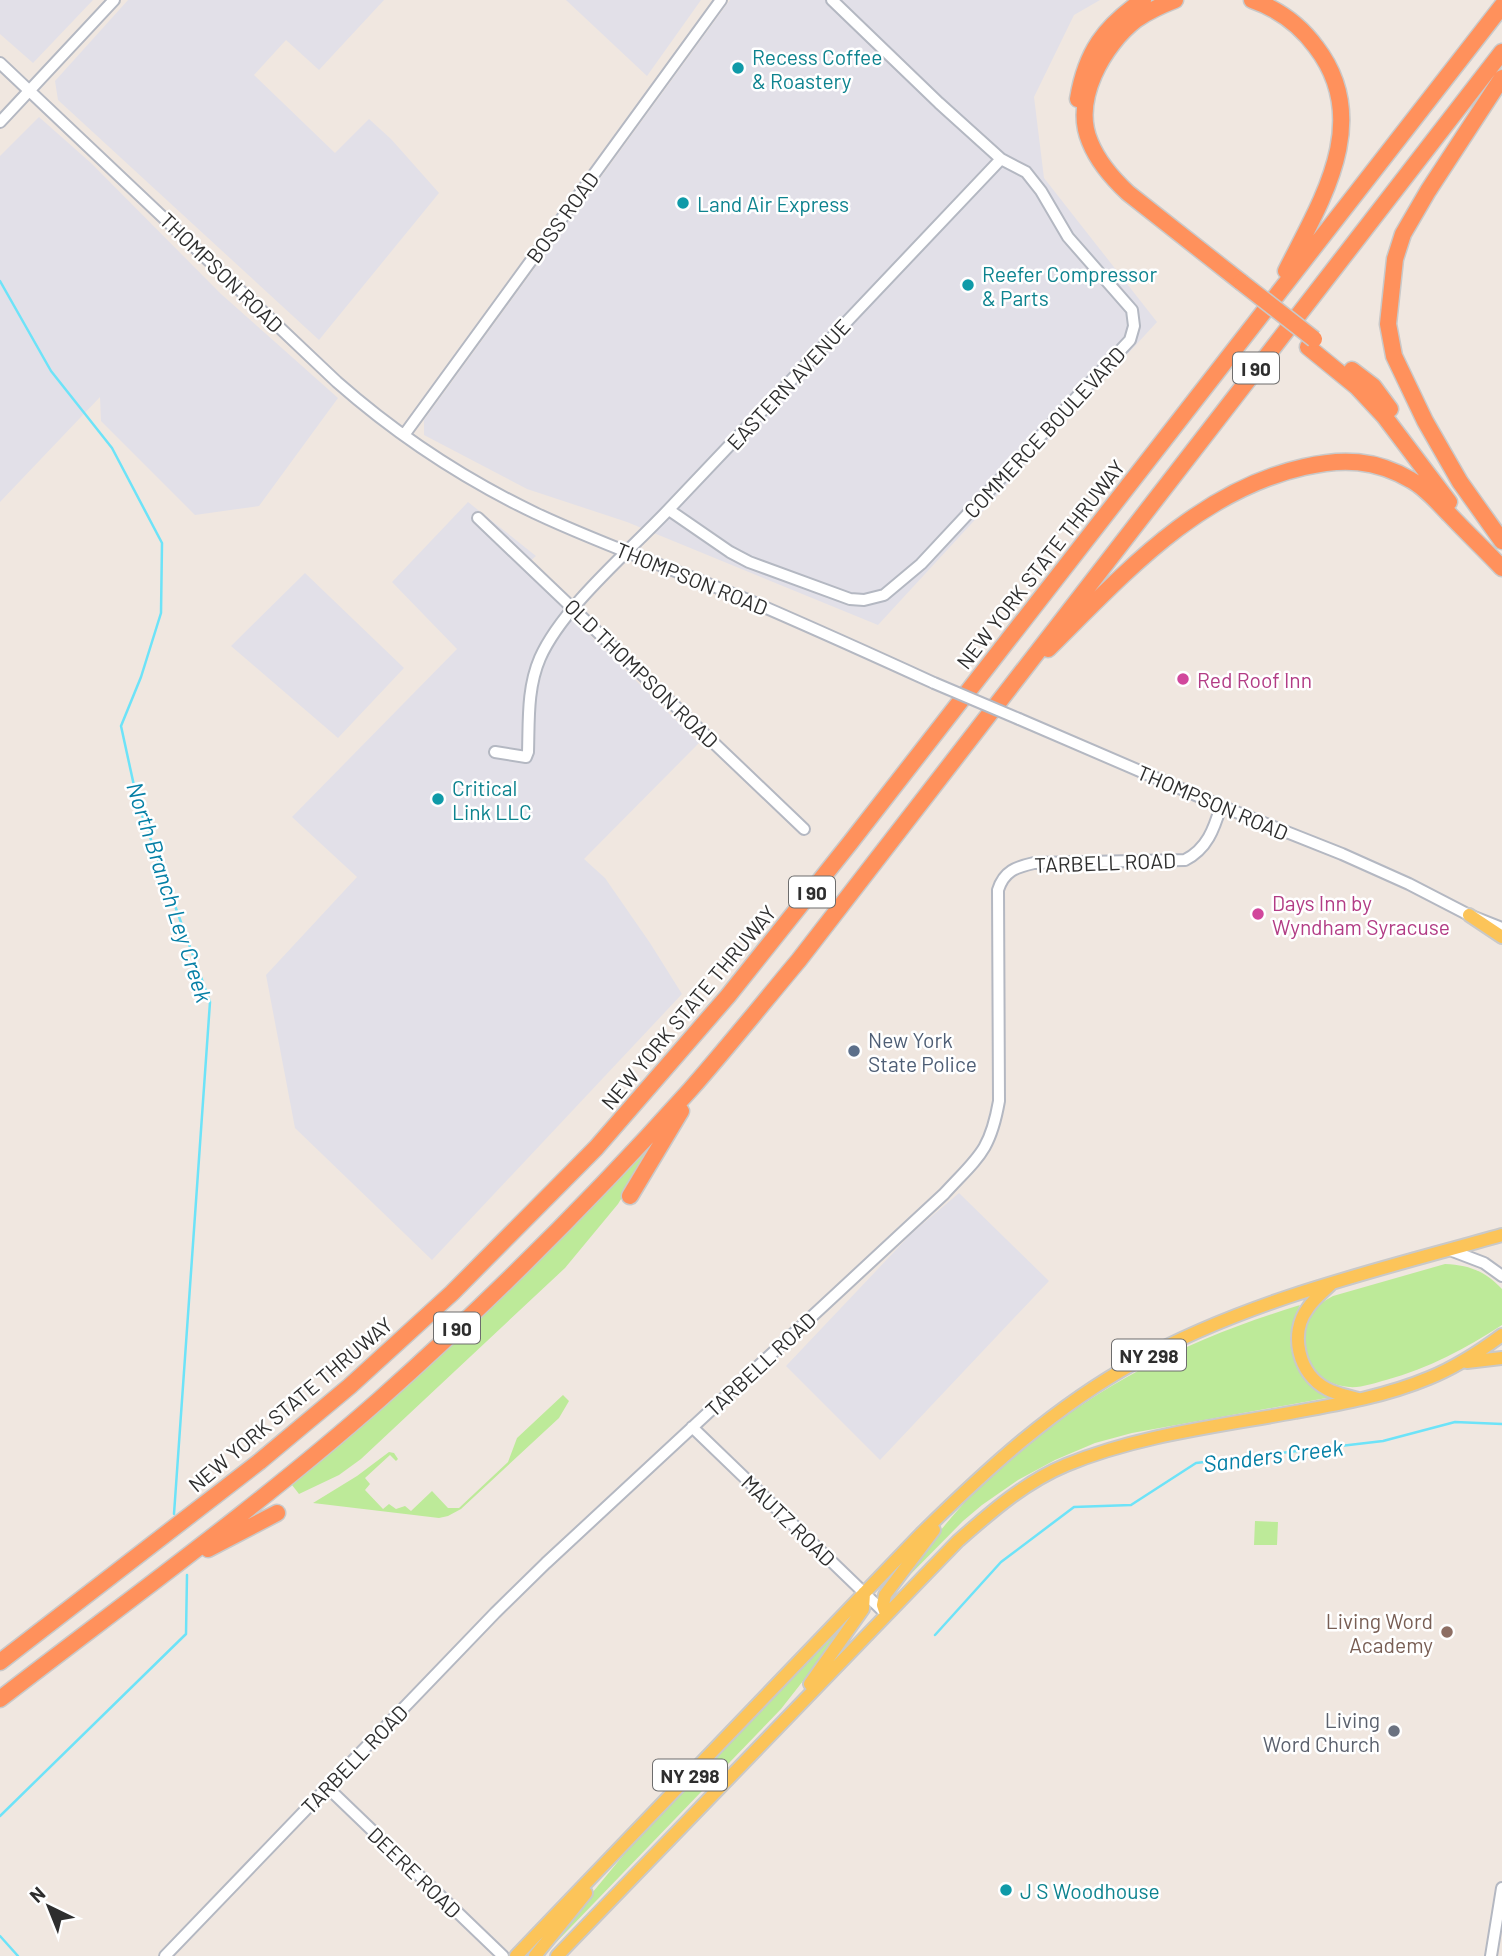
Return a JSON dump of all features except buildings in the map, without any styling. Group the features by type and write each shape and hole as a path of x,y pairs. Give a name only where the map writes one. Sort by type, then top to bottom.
{"highway":[{"path":"1143,0 1120,16 1105,32 1091,52 1082,76 1075,111 1079,134 1088,159 1111,192 1311,343 1373,386 1448,484 1502,544"},
{"path":"1175,0 1138,18 1109,47 1089,89 1085,124 1089,142 1114,180 1238,286"},
{"path":"1252,0 1285,16 1307,35 1332,72 1339,93 1342,118 1341,138 1333,172 1308,231 1272,300"},
{"name":"NEW YORK STATE THRUWAY","path":"0,1662 259,1462 350,1386 452,1293 596,1148 654,1084 746,974 1502,6"},
{"name":"I 90","path":"0,1699 300,1467 378,1400 466,1320 586,1200 712,1065 799,960 1502,52"},
{"path":"1502,78 1403,234 1395,259 1388,324 1395,356 1425,421 1460,482 1502,544"},
{"path":"1311,343 1384,416 1430,479 1502,567"},
{"path":"1012,684 1172,531 1244,487 1282,471 1349,460 1385,467 1412,481 1429,495 1502,567"},
{"path":"630,1196 665,1134 712,1065"},
{"path":"177,1563 277,1513"}],"main road":[{"path":"1469,915 1502,937"},
{"name":"NY 298","path":"516,1956 984,1471 1046,1421 1136,1362 1250,1310 1331,1284 1502,1236"},
{"path":"1331,1284 1307,1308 1299,1324 1297,1336 1300,1357 1311,1376 1325,1388 1361,1399"},
{"name":"NY 298","path":"557,1956 886,1614 958,1541 995,1508 1066,1465 1118,1446 1405,1388 1474,1356 1502,1335"},
{"path":"1460,1363 1502,1358"},
{"path":"886,1614 883,1605 885,1595 967,1489"},
{"path":"785,1719 863,1609 864,1593"},
{"path":"535,1956 618,1850"}],"street":[{"path":"0,122 114,0"},
{"name":"BOSS ROAD","path":"404,435 721,0"},
{"name":"COMMERCE BOULEVARD","path":"669,510 749,562 850,599 864,600 884,595 921,564 1130,340 1134,326 1132,310 1128,303 1068,237 1026,172 1001,159 832,0"},
{"name":"THOMPSON ROAD","path":"0,63 337,382 404,435 486,487 535,513 755,603 1221,806 1342,854 1469,915 1499,925"},
{"name":"EASTERN AVENUE","path":"495,752 526,757 529,704 540,659 574,607 1001,159"},
{"name":"OLD THOMPSON ROAD","path":"478,518 804,829"},
{"name":"TARBELL ROAD","path":"165,1956 502,1606 944,1194 984,1152 993,1131 999,1101 998,890 1010,870 1034,863 1185,860 1205,845 1221,806"},
{"path":"1450,1250 1484,1263 1502,1276"},
{"name":"MAUTZ ROAD","path":"692,1427 886,1614"},
{"name":"DEERE ROAD","path":"327,1787 503,1956"},
{"path":"1491,1956 1502,1888"}],"shaded area":[{"path":"0,0 93,0 33,63 0,34"},
{"path":"128,0 384,0 319,70 286,40 254,75 335,153 369,119 391,139 439,193 319,340 58,100 55,81"},
{"path":"566,0 701,0 647,76"},
{"path":"730,0 1100,0 1074,15 1034,97 1044,178 1157,322 878,625 627,522 527,489 424,435 424,420"},
{"path":"39,117 91,163 221,294 338,398 259,506 195,515 101,421 100,397 0,502 0,156"},
{"path":"468,502 536,556 522,568 699,743 584,859 605,878 682,994 432,1260 295,1128 266,975 357,877 292,817 457,649 392,582"},
{"path":"305,573 404,668 338,738 231,646"},
{"path":"959,1193 1049,1281 880,1460 786,1366 911,1234"}],"green space":[{"path":"646,1150 640,1168 618,1204 565,1268 361,1459 339,1475 299,1494 292,1485 475,1323 562,1238"},
{"path":"1445,1264 1476,1270 1502,1289 1502,1325 1432,1364 1358,1387 1332,1383 1309,1363 1304,1334 1309,1319 1318,1306 1333,1296"},
{"path":"1300,1305 1291,1334 1294,1358 1308,1379 1332,1397 1132,1433 1095,1443 1055,1460 1018,1480 982,1505 894,1591 935,1537 979,1487 1055,1424 1154,1362 1225,1331"},
{"path":"563,1395 569,1401 559,1418 461,1509 448,1516 439,1518 313,1503 389,1452 394,1453 398,1459 396,1461 390,1455 365,1478 370,1484 365,1490 383,1509 389,1504 396,1509 405,1506 411,1511 432,1491 448,1508 459,1508 508,1462 517,1438"},
{"path":"1255,1521 1278,1522 1277,1545 1254,1545"},
{"path":"853,1615 781,1709 543,1956 540,1956 640,1835"}],"waterway":[{"name":"North Branch Ley Creek","path":"0,281 51,371 112,448 162,543 161,613 141,677 121,726 138,804 210,1002 174,1514"},
{"name":"Sanders Creek","path":"935,1635 1001,1562 1074,1507 1131,1505 1196,1463 1383,1441 1455,1422 1502,1424"},
{"name":"North Branch Ley Creek","path":"0,1816 186,1634 187,1575"},
{"path":"0,1936 18,1956"}],"place":[{"name":"Recess Coffee & Roastery","path":"738,68"},
{"name":"Land Air Express","path":"683,203"},
{"name":"Reefer Compressor & Parts","path":"968,285"},
{"name":"Red Roof Inn","path":"1183,679"},
{"name":"Critical Link LLC","path":"438,799"},
{"name":"Days Inn by Wyndham Syracuse","path":"1258,914"},
{"name":"New York State Police","path":"854,1051"},
{"name":"Living Word Academy","path":"1447,1632"},
{"name":"Living Word Church","path":"1394,1731"},
{"name":"J S Woodhouse","path":"1006,1890"}]}
